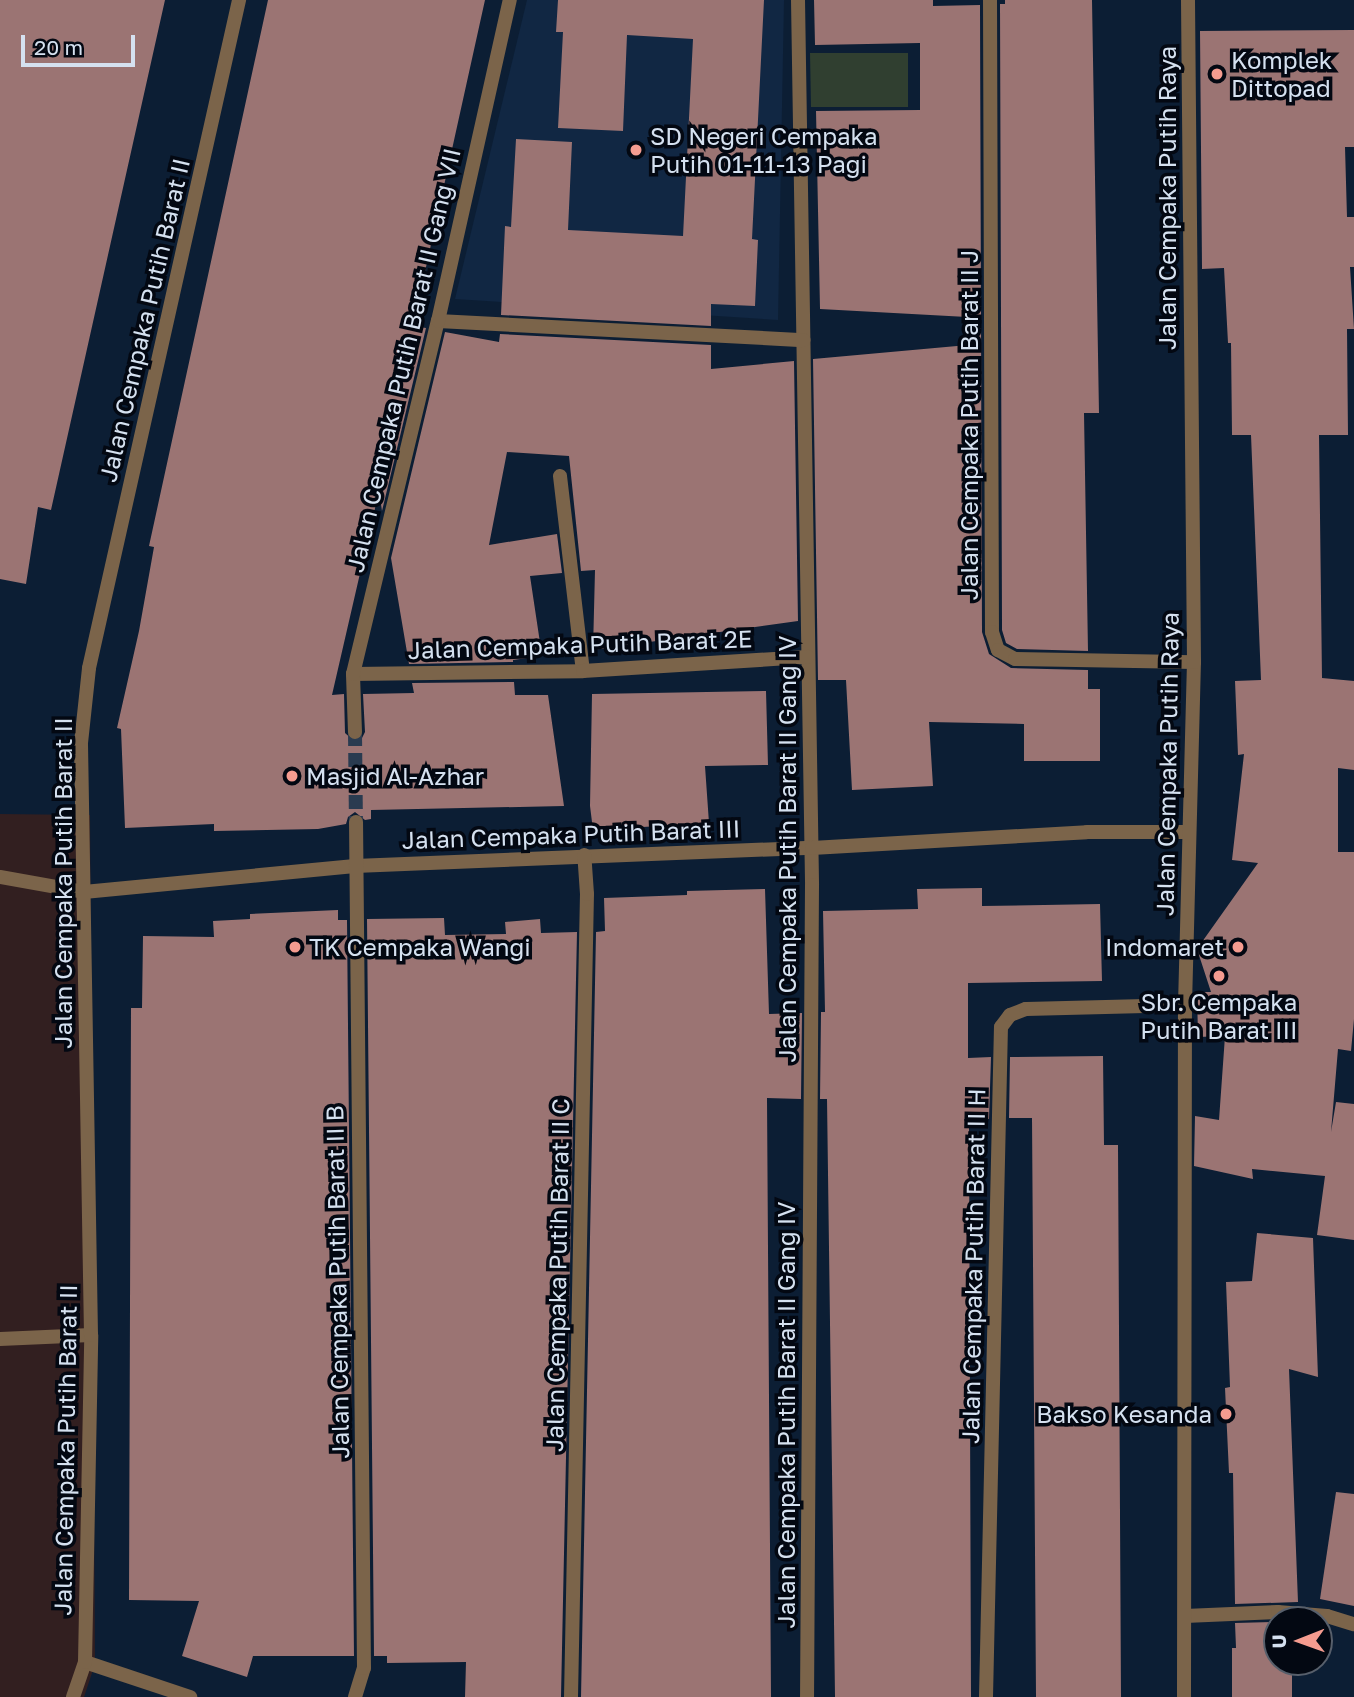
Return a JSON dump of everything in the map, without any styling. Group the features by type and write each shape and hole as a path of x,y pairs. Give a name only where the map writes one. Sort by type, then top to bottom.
{"street":[{"name":"Jalan Cempaka Putih Barat II","path":"73,1697 85,1662 92,1335 80,743 89,667 239,0"},
{"name":"Jalan Cempaka Putih Barat II Gang VII","path":"355,732 353,674 438,321 510,0"},
{"name":"Jalan Cempaka Putih Barat II Gang IV","path":"798,0 812,848 807,1697"},
{"name":"Jalan Cempaka Putih Barat II J","path":"990,0 992,632 998,650 1015,659 1194,662"},
{"name":"Jalan Cempaka Putih Raya","path":"1184,1697 1185,1004 1194,662 1188,0"},
{"path":"438,321 804,340"},
{"path":"560,476 583,671"},
{"name":"Jalan Cempaka Putih Barat 2E","path":"353,674 583,671 808,657"},
{"path":"355,866 356,822"},
{"name":"Jalan Cempaka Putih Barat III","path":"0,877 84,892 355,866 812,848 1087,832 1188,832"},
{"name":"Jalan Cempaka Putih Barat II C","path":"571,1697 587,894 584,855"},
{"name":"Jalan Cempaka Putih Barat II B","path":"355,866 364,1668 355,1697"},
{"name":"Jalan Cempaka Putih Barat II H","path":"986,1697 1001,1027 1010,1015 1026,1009 1185,1004"},
{"path":"0,1339 92,1335"},
{"path":"1185,1616 1278,1612 1327,1616 1354,1624"},
{"path":"85,1662 190,1697"}],"shaded area":[{"name":"SD Negeri Cempaka Putih 01-11-13 Pagi","path":"527,0 784,0 778,320 455,299"},
{"path":"0,814 90,815 95,1664 84,1697 0,1697"}],"green space":[{"path":"810,53 908,53 908,107 811,107"}],"building":[{"path":"0,0 165,0 51,510 38,507 26,584 0,579"},
{"path":"268,0 485,0 413,326 426,328 382,511 379,491 332,695 344,694 345,733 355,742 361,740 365,732 363,694 414,693 412,683 514,682 515,695 548,695 564,806 371,810 371,819 365,820 355,812 348,817 346,824 318,829 214,831 214,824 125,828 121,729 117,728 139,631 154,547 149,546"},
{"path":"558,0 764,0 752,239 758,240 755,306 711,304 711,326 501,315 505,226 511,227 516,139 572,142 568,230 683,236 693,39 627,35 623,131 558,128 563,32 556,32"},
{"path":"814,0 933,0 933,6 980,5 982,632 989,654 1011,668 1088,670 1088,689 1100,689 1100,761 1024,761 1024,724 929,722 933,786 852,790 846,680 818,680 813,359 968,345 967,317 820,309 816,111 920,110 920,43 815,45"},
{"path":"1005,0 1092,0 1099,413 1084,413 1088,651 1017,649 1006,643 1002,630 1000,4 1005,4"},
{"path":"1354,30 1354,147 1345,147 1347,217 1354,217 1354,267 1350,267 1354,329 1347,329 1348,435 1319,435 1322,678 1354,681 1354,770 1338,768 1338,852 1354,852 1354,1019 1351,1051 1338,1049 1331,1132 1336,1102 1354,1104 1354,1240 1317,1235 1325,1176 1252,1169 1253,1179 1194,1166 1195,1116 1219,1120 1225,1036 1198,1037 1197,992 1211,992 1197,949 1258,863 1232,860 1244,754 1238,755 1235,681 1261,680 1251,435 1232,435 1231,343 1228,343 1224,268 1202,269 1200,31"},
{"path":"445,332 499,342 500,334 711,345 711,369 794,361 798,621 593,650 595,570 581,571 569,456 507,452 489,545 557,534 562,573 530,576 542,656 513,662 409,664 391,558"},
{"path":"766,691 768,765 705,766 709,823 593,830 590,806 592,694"},
{"path":"982,888 982,906 1100,904 1102,981 968,983 968,1058 991,1057 989,1119 969,1119 971,1697 835,1697 827,1099 820,1099 821,1012 825,1012 823,911 918,909 917,889"},
{"path":"765,889 769,1014 802,1013 801,1099 767,1098 771,1697 581,1697 596,932 605,931 604,898 687,895 687,891"},
{"path":"338,910 338,920 347,920 354,1656 253,1656 247,1677 182,1656 199,1601 129,1600 131,1008 142,1008 143,936 214,937 213,921 250,919 250,914"},
{"path":"444,918 445,935 506,934 505,922 540,919 541,933 577,932 561,1697 465,1697 466,1662 387,1663 387,1656 374,1656 367,919"},
{"path":"1103,1056 1104,1145 1118,1145 1121,1697 1036,1697 1032,1118 1009,1118 1010,1057"},
{"path":"1257,1233 1313,1238 1318,1377 1289,1369 1298,1602 1235,1604 1233,1473 1229,1473 1225,1388 1230,1387 1226,1282 1252,1281"},
{"path":"1336,1492 1354,1494 1354,1606 1320,1599"},
{"path":"1263,1622 1263,1676 1292,1676 1292,1697 1232,1697 1235,1623"}],"tunnel":[{"path":"355,732 356,822"}],"place":[{"name":"Komplek Dittopad","path":"1217,74"},
{"name":"SD Negeri Cempaka Putih 01-11-13 Pagi","path":"636,150"},
{"name":"Masjid Al-Azhar","path":"292,776"},
{"name":"TK Cempaka Wangi","path":"295,947"},
{"name":"Indomaret","path":"1238,947"},
{"name":"Sbr. Cempaka Putih Barat III","path":"1219,976"},
{"name":"Bakso Kesanda","path":"1226,1414"}]}
